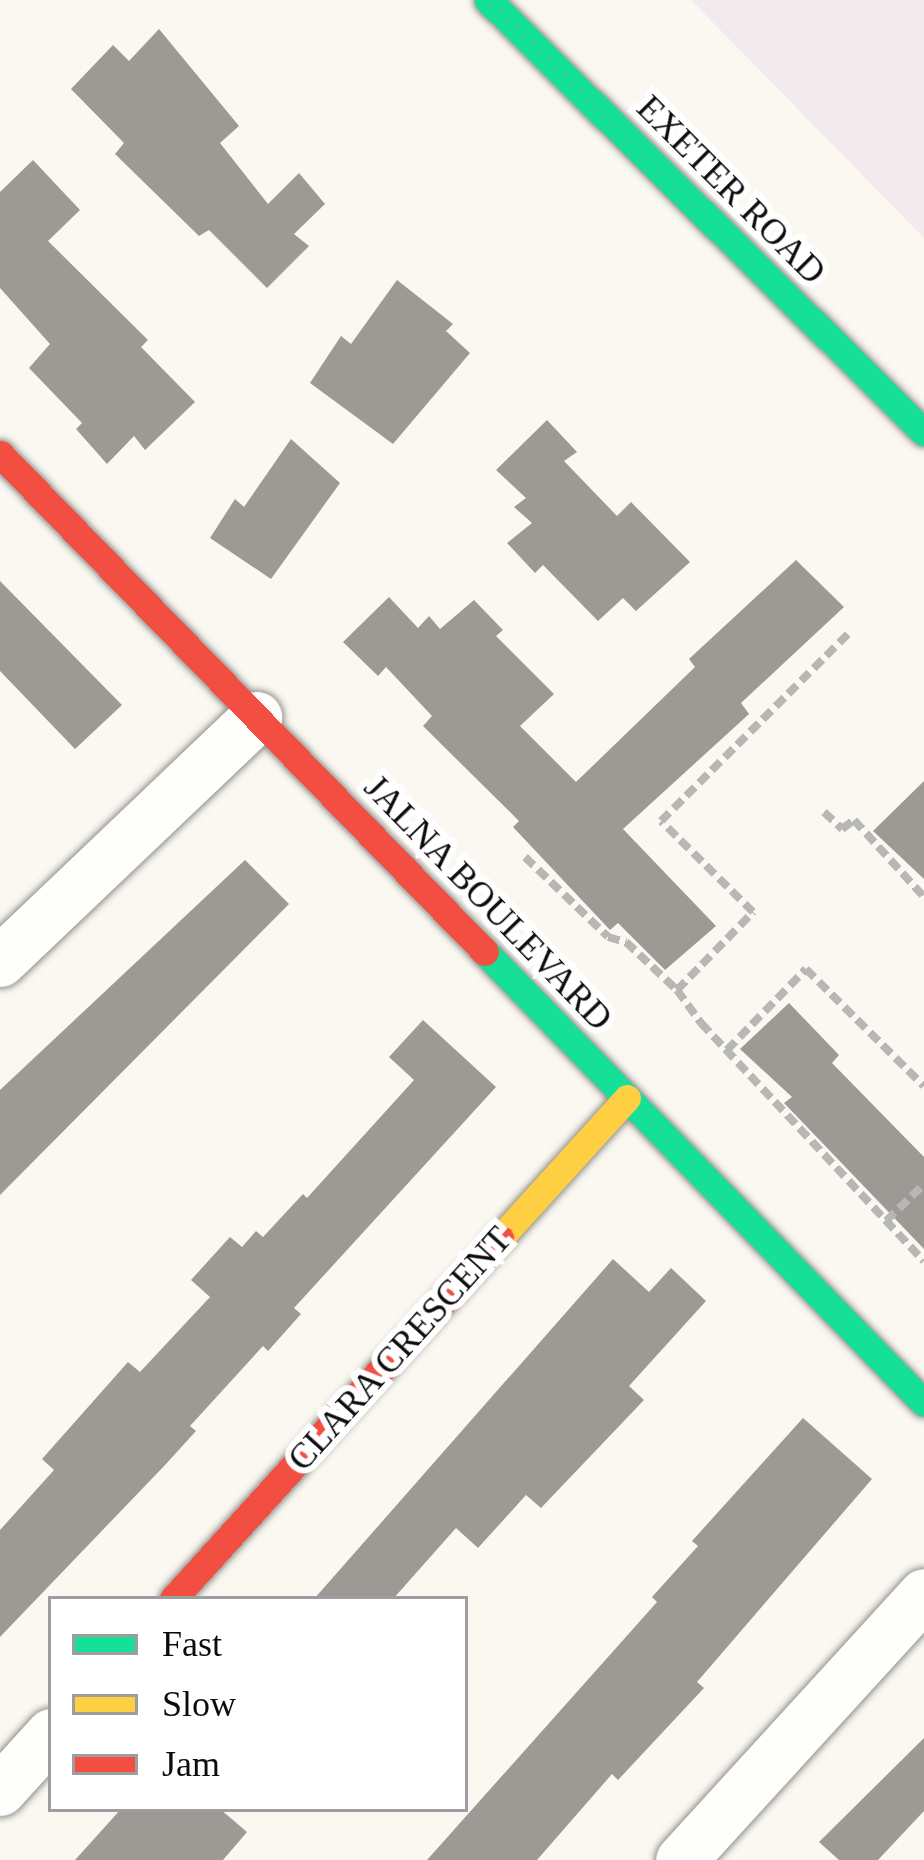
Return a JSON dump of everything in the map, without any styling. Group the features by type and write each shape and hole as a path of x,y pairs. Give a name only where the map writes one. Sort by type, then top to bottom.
{"street":[{"name":"EXETER ROAD","path":"488,0 924,432"},
{"name":"JALNA BOULEVARD","path":"0,454 924,1403"},
{"path":"0,961 256,717"},
{"name":"CLARA CRESCENT","path":"176,1596 627,1098"},
{"path":"681,1860 924,1594"},
{"path":"0,1790 48,1737"}],"path":[{"path":"677,990 753,912 662,821 850,631"},
{"path":"824,812 842,829 854,820 924,897"},
{"path":"525,856 608,937 626,942 677,990 924,1261"},
{"path":"728,1050 806,969 924,1086"},
{"path":"886,1220 924,1184"}],"shaded area":[{"path":"691,0 924,0 924,238"}],"building":[{"path":"159,29 239,126 220,143 268,204 299,173 325,204 294,234 309,246 267,288 209,230 199,236 115,154 124,143 71,89 113,45 129,61"},
{"path":"33,160 80,210 48,241 148,340 141,347 195,402 145,450 134,436 107,464 76,429 82,423 29,368 50,344 0,288 0,192"},
{"path":"397,280 453,324 446,331 470,353 393,444 310,383 341,336 351,344"},
{"path":"547,420 577,452 564,461 617,516 631,502 690,562 636,611 623,598 598,621 543,565 535,573 507,543 532,523 514,507 526,498 496,470"},
{"path":"291,439 340,483 271,579 210,538 235,499 244,507"},
{"path":"796,560 844,607 741,703 749,714 623,829 716,926 665,970 618,923 610,930 513,827 519,821 423,726 432,716 386,667 378,676 343,642 389,597 418,628 429,616 440,629 474,600 503,630 496,636 554,694 520,726 576,782 695,667 689,659"},
{"path":"0,581 122,705 75,749 0,671"},
{"path":"924,781 924,879 873,831"},
{"path":"245,860 289,904 0,1195 0,1090"},
{"path":"789,1003 839,1055 832,1063 924,1157 924,1249 784,1103 792,1097 740,1049"},
{"path":"423,1020 496,1087 294,1308 301,1314 268,1351 263,1346 190,1426 196,1431 0,1637 0,1530 54,1470 42,1459 128,1362 140,1372 210,1297 191,1280 230,1237 242,1247 256,1231 263,1237 303,1194 307,1198 414,1080 389,1057"},
{"path":"613,1259 649,1292 671,1268 706,1301 629,1386 644,1400 541,1508 526,1495 478,1548 456,1528 396,1596 317,1596"},
{"path":"803,1418 872,1479 697,1682 704,1688 618,1780 612,1774 537,1860 427,1860 657,1602 652,1597 698,1546 692,1541"},
{"path":"924,1738 924,1811 878,1860 839,1860 819,1842"},
{"path":"118,1812 224,1812 247,1832 223,1860 75,1860"}],"traffic: fast":[{"path":"488,0 924,432"},
{"path":"485,952 924,1403"}],"traffic: slow":[{"path":"500,1238 627,1098"}],"traffic: jam":[{"path":"0,454 485,952"},
{"path":"176,1596 500,1238"}]}
